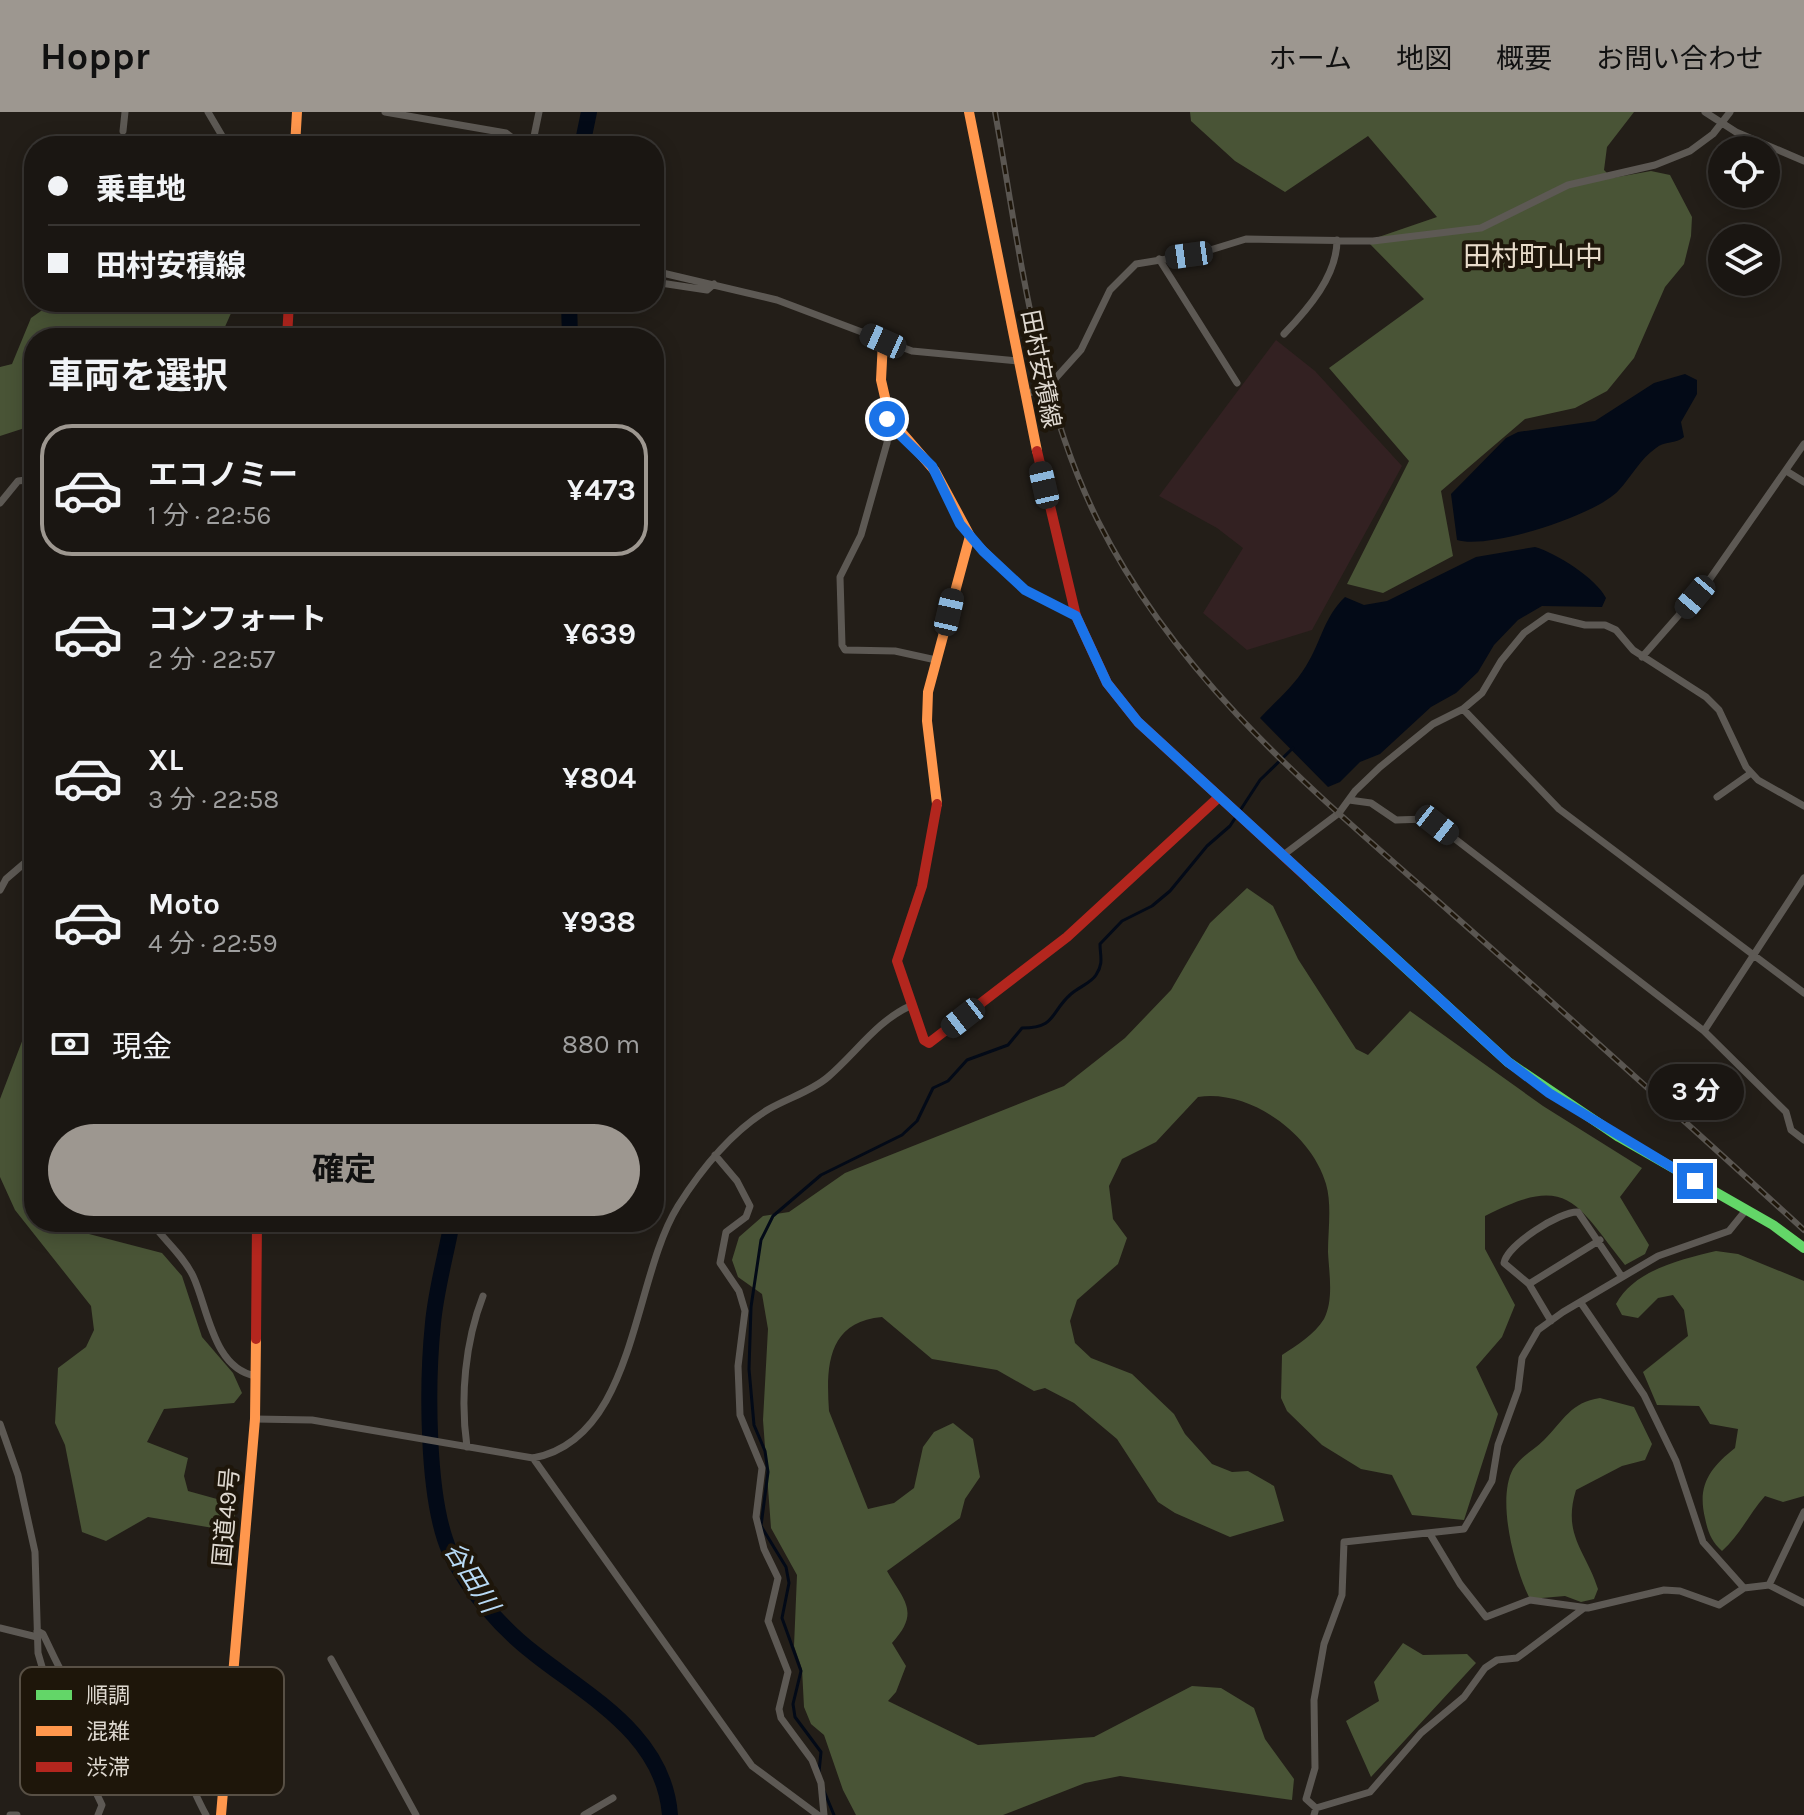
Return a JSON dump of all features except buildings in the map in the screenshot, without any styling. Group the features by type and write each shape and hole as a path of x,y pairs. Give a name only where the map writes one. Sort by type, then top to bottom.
{"main road":[{"path":"296,136 297,112"},
{"name":"田村安積線","path":"969,112 1026,395 1076,616 1095,662 1123,704 1282,856 1508,1062 1587,1117 1746,1210 1804,1248"},
{"path":"883,341 882,390 890,416 898,433 938,475 956,518 970,536 936,660 927,706 937,804 934,828 922,886 897,961 924,1040 934,1041 1067,937 1219,797"},
{"name":"国道49号","path":"234,1667 255,1419 257,1232"},
{"name":"国道49号","path":"221,1815 223,1795"}],"street":[{"path":"123,131 125,112"},
{"path":"208,112 222,136"},
{"path":"385,112 510,136"},
{"path":"534,136 539,112"},
{"path":"1705,112 1722,125 1804,161"},
{"path":"1026,395 1054,380 1081,350 1117,281 1136,264 1215,250 1246,239 1373,241 1494,224 1568,185 1673,158 1697,147 1722,125 1730,112"},
{"path":"1284,334 1306,311 1330,273 1337,253 1337,240"},
{"path":"1159,259 1237,383"},
{"path":"664,273 777,300 883,341 927,353 1019,361"},
{"path":"664,284 707,290 714,284"},
{"path":"890,416 887,443 861,535 840,577 842,645 845,650 895,651 936,660"},
{"path":"1642,657 1707,583 1788,472 1804,444"},
{"path":"1788,472 1804,482"},
{"path":"0,503 24,479"},
{"path":"970,536 1025,590 1076,616"},
{"path":"1282,856 1339,813 1380,767 1429,727 1463,709 1482,693 1501,661 1524,633 1543,618 1557,616 1571,622 1612,627 1642,657 1706,697 1719,710 1751,773 1804,806"},
{"path":"1463,709 1559,809 1804,993"},
{"path":"1717,797 1751,773"},
{"path":"1349,800 1371,803 1396,820 1427,819 1437,825 1704,1031 1786,1112 1791,1130 1804,1140"},
{"path":"0,890 6,879 24,864"},
{"path":"1704,1031 1804,878"},
{"path":"255,1419 312,1420 533,1458 574,1441 605,1406 666,1229 715,1155 750,1121 825,1080 887,1018 910,1006"},
{"path":"715,1155 737,1181 750,1206 746,1217 726,1232 719,1258 723,1270 739,1291 745,1311 738,1366 740,1415 762,1468 756,1517 764,1549 778,1578 768,1621 788,1672 779,1709 785,1728 803,1744 812,1760 821,1783 824,1815"},
{"path":"1746,1210 1738,1222 1721,1236 1658,1256 1551,1321 1532,1338 1524,1352 1492,1481 1464,1529 1430,1534 1415,1532 1344,1543 1342,1595 1322,1652 1312,1710 1315,1768 1306,1799 1315,1812 1370,1792 1421,1733 1459,1703 1485,1668 1497,1660 1510,1660 1526,1653 1584,1608 1664,1590 1680,1591 1719,1605 1744,1588 1769,1585 1804,1603"},
{"path":"1551,1321 1529,1284 1503,1262 1526,1237 1573,1211 1581,1215 1600,1240 1622,1277"},
{"path":"159,1232 193,1275 207,1318 225,1353 246,1374 256,1376"},
{"path":"1529,1284 1600,1240"},
{"path":"465,1447 466,1372 474,1319 483,1296"},
{"path":"1581,1303 1644,1395 1676,1461 1703,1542 1744,1588"},
{"path":"0,1424 18,1475 35,1552 38,1653 42,1667"},
{"path":"533,1458 752,1766 818,1815"},
{"path":"1769,1585 1804,1512"},
{"path":"1430,1534 1484,1617 1530,1600 1553,1600 1584,1608"},
{"path":"0,1628 43,1634 59,1667"},
{"path":"331,1659 416,1815"},
{"path":"97,1795 102,1805 98,1815"},
{"path":"198,1795 206,1815"},
{"path":"584,1815 613,1798"},
{"path":"10,1815 17,1815"}],"shaded area":[{"path":"1276,340 1315,371 1402,466 1312,630 1247,650 1203,613 1243,548 1217,528 1159,496"},
{"path":"1685,374 1697,380 1697,394 1681,422 1684,437 1650,452 1607,500 1567,519 1517,535 1472,542 1457,540 1451,494 1506,438 1518,432 1595,421 1654,383"},
{"path":"1535,547 1564,560 1594,582 1606,598 1602,607 1542,606 1518,620 1494,645 1478,672 1456,693 1431,707 1380,754 1360,762 1340,782 1328,787 1260,718 1301,673 1327,621 1345,597 1364,605 1387,601 1476,557"}],"green space":[{"path":"1190,112 1634,112 1607,147 1604,170 1612,178 1651,171 1670,175 1692,217 1684,264 1665,287 1634,358 1607,391 1575,408 1525,419 1441,491 1453,556 1383,593 1347,584 1409,461 1329,368 1424,299 1367,241 1437,217 1368,136 1285,192 1235,161 1191,121"},
{"path":"40,312 232,312 224,328 27,328 31,318"},
{"path":"24,335 24,428 0,436 0,367 12,364"},
{"path":"1247,888 1273,906 1298,959 1356,1049 1368,1055 1410,1011 1543,1106 1642,1168 1620,1197 1649,1245 1645,1254 1625,1265 1581,1211 1568,1201 1553,1196 1513,1203 1485,1216 1485,1249 1515,1305 1502,1337 1476,1367 1498,1414 1464,1520 1412,1515 1392,1475 1361,1469 1322,1445 1287,1411 1281,1398 1282,1355 1315,1330 1324,1319 1329,1303 1328,1192 1319,1166 1293,1132 1258,1108 1238,1100 1218,1096 1198,1097 1156,1142 1122,1159 1109,1186 1113,1219 1127,1238 1118,1264 1077,1300 1070,1321 1075,1343 1091,1358 1132,1374 1174,1414 1185,1434 1212,1464 1232,1472 1248,1471 1274,1486 1284,1521 1230,1537 1175,1513 1158,1502 1117,1439 1074,1403 1045,1388 1034,1391 997,1370 932,1359 882,1317 850,1328 840,1337 830,1363 829,1411 868,1509 894,1503 914,1488 923,1447 934,1432 953,1423 973,1439 980,1477 965,1499 960,1518 887,1571 907,1607 906,1623 892,1643 906,1666 896,1692 888,1701 978,1745 1094,1737 1192,1686 1221,1688 1254,1708 1265,1739 1294,1779 1292,1800 1120,1776 1085,1783 1003,1815 856,1815 843,1790 824,1735 811,1724 804,1707 802,1669 794,1646 797,1575 771,1528 763,1420 768,1329 762,1294 738,1277 732,1260 739,1237 763,1216 789,1212 845,1173 1064,1086 1125,1038 1171,990 1210,923"},
{"path":"24,1036 24,1221 15,1210 0,1177 0,1099"},
{"path":"32,1232 88,1232 162,1253 182,1276 202,1337 233,1373 242,1393 234,1403 164,1409 147,1442 188,1458 184,1476 188,1491 235,1504 235,1521 225,1530 148,1517 106,1541 82,1532 65,1445 55,1423 58,1368 86,1347 94,1330 91,1306"},
{"path":"1716,1251 1738,1254 1804,1281 1804,1496 1783,1502 1765,1496 1722,1551 1715,1544 1706,1523 1704,1487 1712,1470 1735,1448 1738,1429 1710,1424 1699,1406 1657,1405 1643,1372 1688,1336 1684,1310 1673,1295 1658,1298 1638,1318 1622,1315 1616,1304 1634,1282 1647,1274 1674,1262"},
{"path":"1600,1398 1634,1407 1652,1444 1645,1460 1622,1466 1576,1490 1572,1519 1577,1542 1598,1589 1594,1599 1581,1602 1565,1596 1530,1599 1510,1535 1506,1498 1508,1482 1516,1464 1544,1440 1568,1413 1590,1400"},
{"path":"1403,1643 1423,1655 1467,1654 1476,1663 1371,1777 1346,1721 1379,1701 1374,1682"}],"waterway":[{"name":"谷田川","path":"584,136 589,112"},
{"name":"谷田川","path":"569,312 570,328"},
{"path":"819,1772 821,1752 795,1717 793,1704 801,1671 782,1618 789,1583 786,1567 761,1526 768,1472 765,1451 754,1425 749,1369 751,1307 761,1240 773,1216 821,1175 902,1135 917,1121 933,1088 948,1081 967,1060 1008,1045 1022,1028 1041,1025 1052,1018 1071,994 1096,975 1101,963 1100,944 1122,921 1152,906 1170,891 1207,846 1230,826 1260,780 1293,748"},
{"name":"谷田川","path":"450,1232 434,1311 429,1407 436,1502 450,1552 476,1594 510,1633 601,1703 639,1741 665,1787 670,1815"},
{"path":"824,1791 834,1815"}],"railway":[{"path":"995,112 1032,321 1059,423 1098,521 1132,581 1170,636 1212,687 1306,783 1804,1230"}],"traffic: fast":[{"path":"1312,882 1508,1062 1619,1137 1773,1225 1804,1248"}],"traffic: slow":[{"path":"296,136 297,112"},
{"path":"969,112 1037,451"},
{"path":"883,341 881,380 890,419 935,471 970,536 928,692 927,721 937,804"},
{"path":"234,1667 255,1419 256,1339"},
{"path":"221,1815 223,1795"}],"traffic: jam":[{"path":"288,312 288,328"},
{"path":"1037,451 1076,616 1107,683 1138,722 1312,882"},
{"path":"937,804 922,886 897,961 924,1040 929,1043 1067,937 1219,797"},
{"path":"256,1339 257,1232"}],"district":[{"name":"田村町山中","path":"1533,256"}],"route":[{"path":"887,419 890,416 898,433 932,466 960,524 983,551 1025,590 1076,616 1107,683 1138,722 1508,1062 1549,1093 1695,1181"}]}
